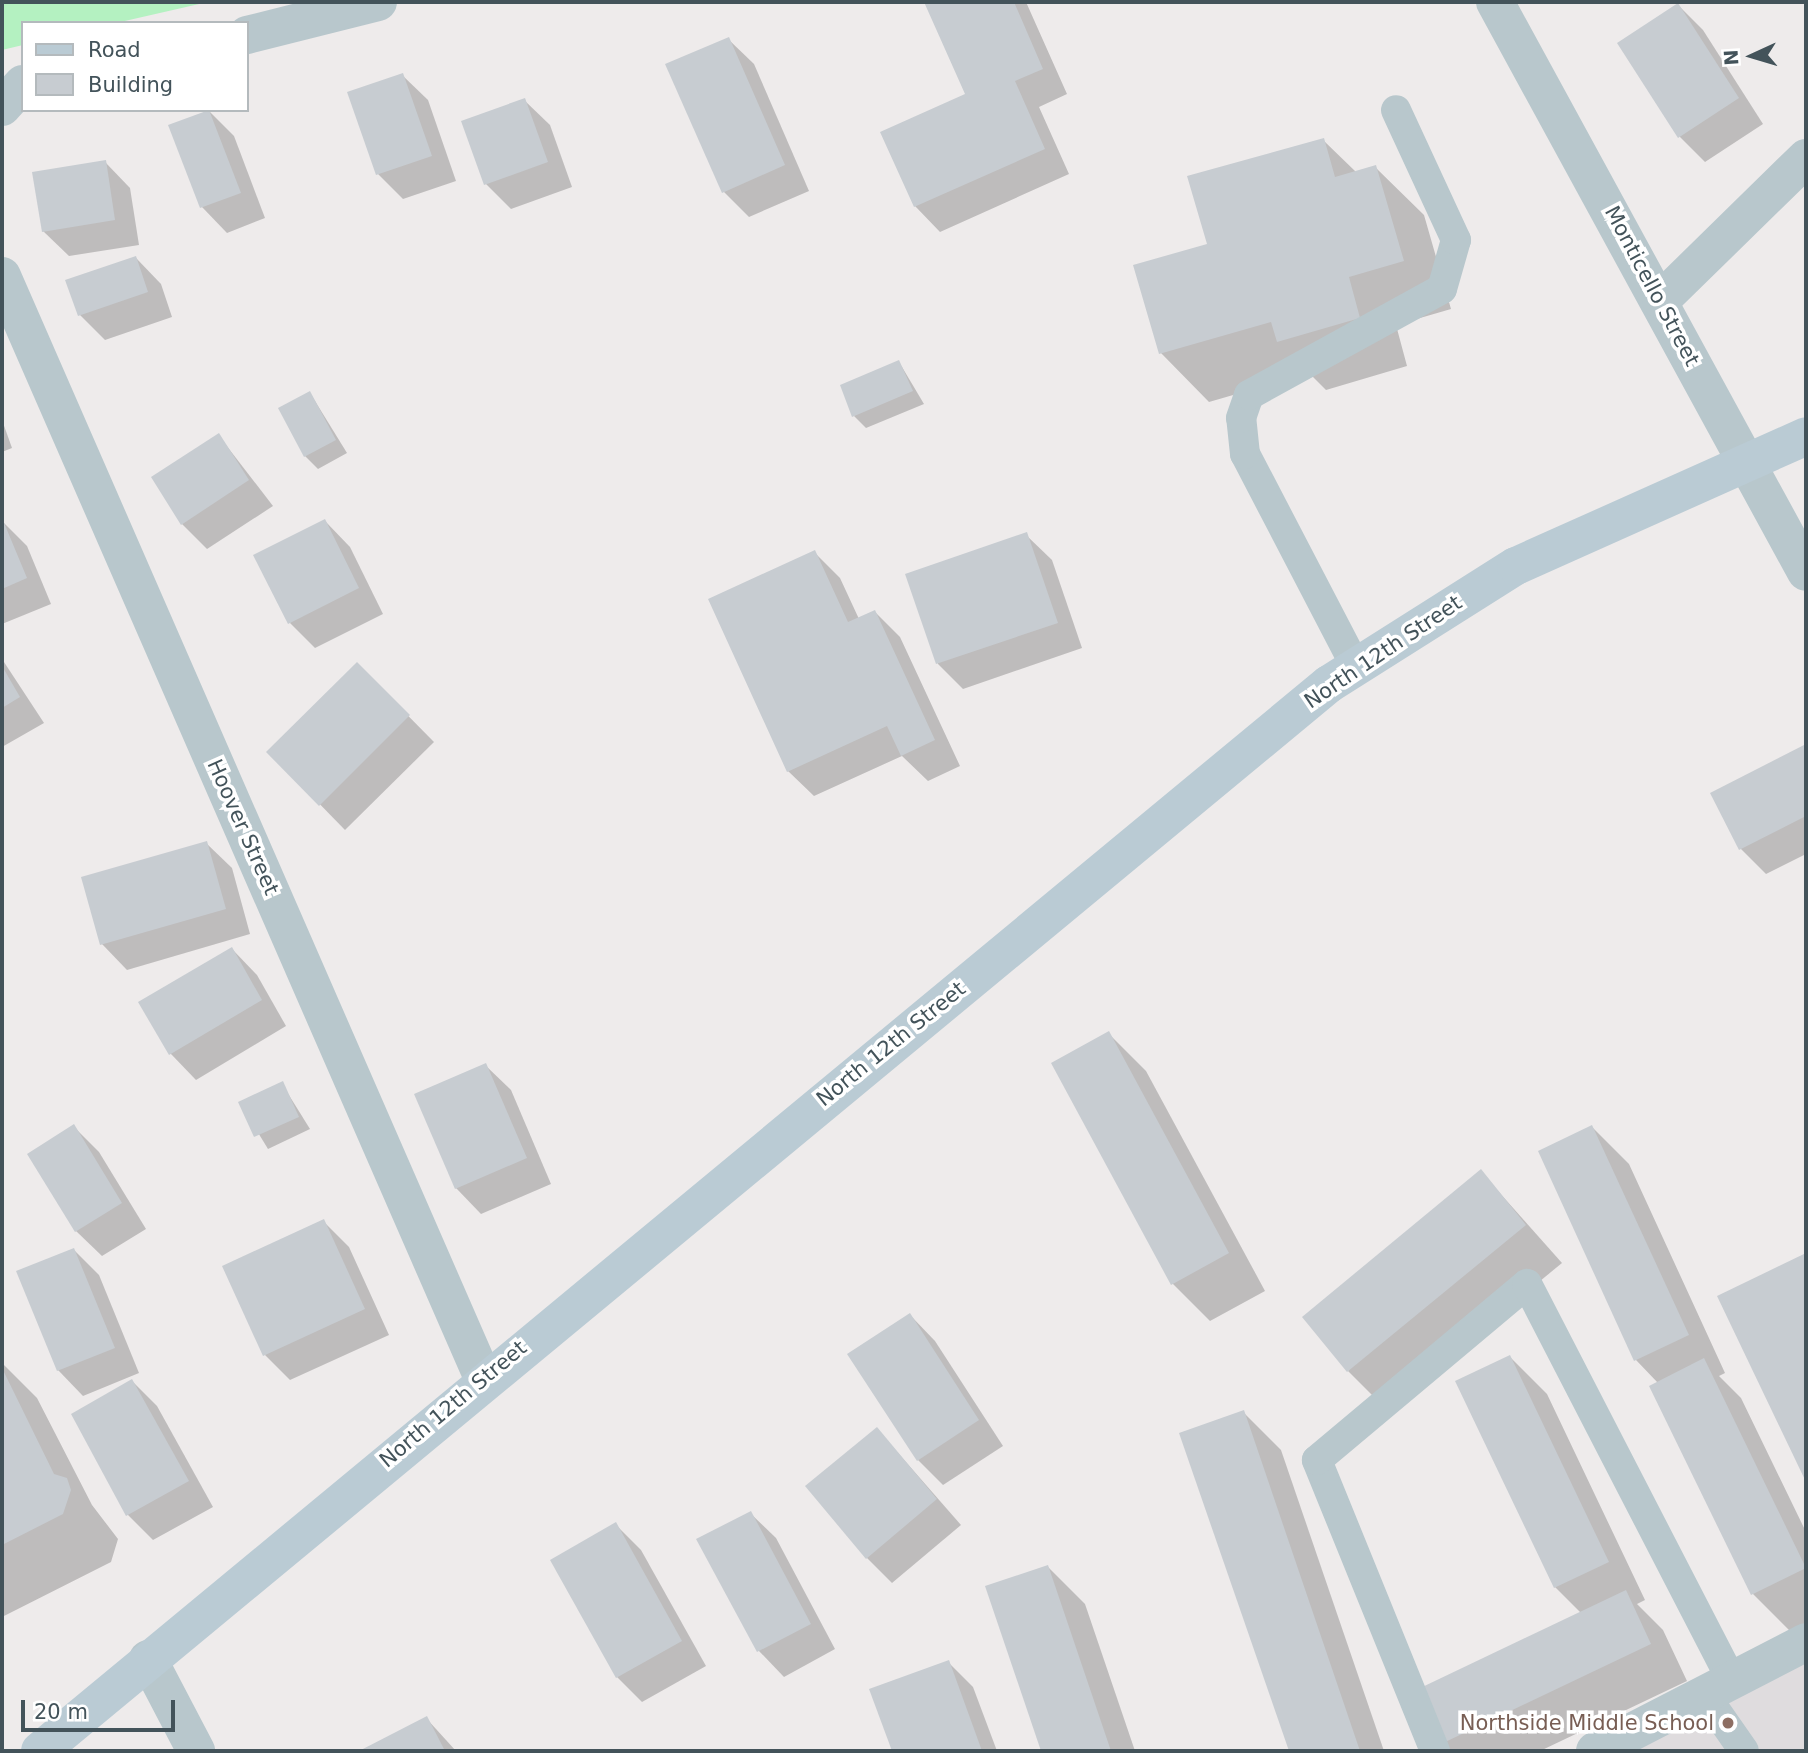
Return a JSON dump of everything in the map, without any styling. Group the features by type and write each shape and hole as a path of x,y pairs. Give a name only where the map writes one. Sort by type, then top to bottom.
{"main road":[{"name":"North 12th Street","path":"40,1751 483,1378 1356,667 1516,566 1744,461 1806,436"}],"street":[{"path":"248,35 377,2"},
{"name":"Monticello Street","path":"1495,2 1661,300 1744,461 1806,572"},
{"path":"2,107 21,86"},
{"path":"1661,300 1806,158"},
{"name":"Hoover Street","path":"2,276 483,1378"},
{"path":"1595,1751 1806,1642"},
{"path":"148,1659 196,1751"}],"lane":[{"path":"1356,667 1250,465 1241,418 1249,395 1442,289 1456,240 1396,110"},
{"path":"1435,1751 1317,1460 1527,1284 1718,1688 1745,1751"}],"shaded area":[{"name":"Northside Middle School","path":"1806,1642 1806,1751 1595,1751"}],"green space":[{"path":"2,2 208,2 125,21 21,21 21,45 2,50"}],"building":[{"path":"924,2 1014,2 1043,69 1015,81 1045,149 914,207 880,132 965,94"},
{"path":"1678,3 1739,98 1678,138 1617,43"},
{"path":"729,37 785,165 722,193 665,64"},
{"path":"403,73 432,156 376,175 347,92"},
{"path":"525,98 548,162 484,185 461,121"},
{"path":"210,112 241,193 200,208 168,125"},
{"path":"1324,138 1335,177 1376,165 1404,261 1349,277 1360,318 1277,342 1271,322 1159,354 1133,265 1207,244 1187,176"},
{"path":"106,160 115,220 42,232 32,172"},
{"path":"136,256 148,292 78,316 65,280"},
{"path":"899,360 913,391 852,417 840,385"},
{"path":"310,391 336,440 304,457 278,408"},
{"path":"219,433 249,480 181,525 151,477"},
{"path":"2,518 27,578 2,589"},
{"path":"325,519 359,588 288,624 253,555"},
{"path":"1027,532 1058,623 936,664 905,574"},
{"path":"815,550 848,622 875,610 935,740 901,756 887,726 787,772 708,599"},
{"path":"357,662 410,715 319,806 266,752"},
{"path":"2,666 20,697 2,708"},
{"path":"1806,744 1806,816 1739,850 1710,793"},
{"path":"207,841 226,909 100,945 81,877"},
{"path":"232,947 262,1000 169,1055 138,1002"},
{"path":"1109,1031 1229,1253 1171,1285 1051,1063"},
{"path":"486,1063 527,1158 455,1189 414,1094"},
{"path":"283,1081 299,1117 254,1137 238,1102"},
{"path":"74,1124 122,1203 75,1232 27,1154"},
{"path":"1592,1125 1689,1335 1634,1361 1538,1151"},
{"path":"1481,1169 1526,1225 1347,1372 1302,1317"},
{"path":"324,1219 365,1309 263,1356 222,1266"},
{"path":"74,1248 115,1348 57,1371 16,1271"},
{"path":"1806,1253 1806,1482 1717,1296"},
{"path":"910,1313 979,1420 917,1461 847,1354"},
{"path":"1510,1355 1609,1562 1554,1588 1455,1381"},
{"path":"1704,1358 1806,1568 1751,1595 1649,1386"},
{"path":"2,1368 54,1474 67,1478 71,1490 63,1514 2,1545"},
{"path":"132,1379 189,1481 126,1516 71,1414"},
{"path":"1244,1410 1360,1751 1289,1751 1179,1433"},
{"path":"877,1427 937,1499 866,1559 805,1486"},
{"path":"751,1511 811,1624 757,1652 696,1539"},
{"path":"616,1522 682,1641 616,1678 550,1560"},
{"path":"1048,1565 1111,1751 1041,1751 985,1586"},
{"path":"1626,1590 1651,1644 1441,1744 1416,1690"},
{"path":"949,1660 982,1751 892,1751 869,1689"},
{"path":"427,1716 445,1751 359,1751"}],"place":[{"name":"Northside Middle School","path":"1728,1723"}]}
